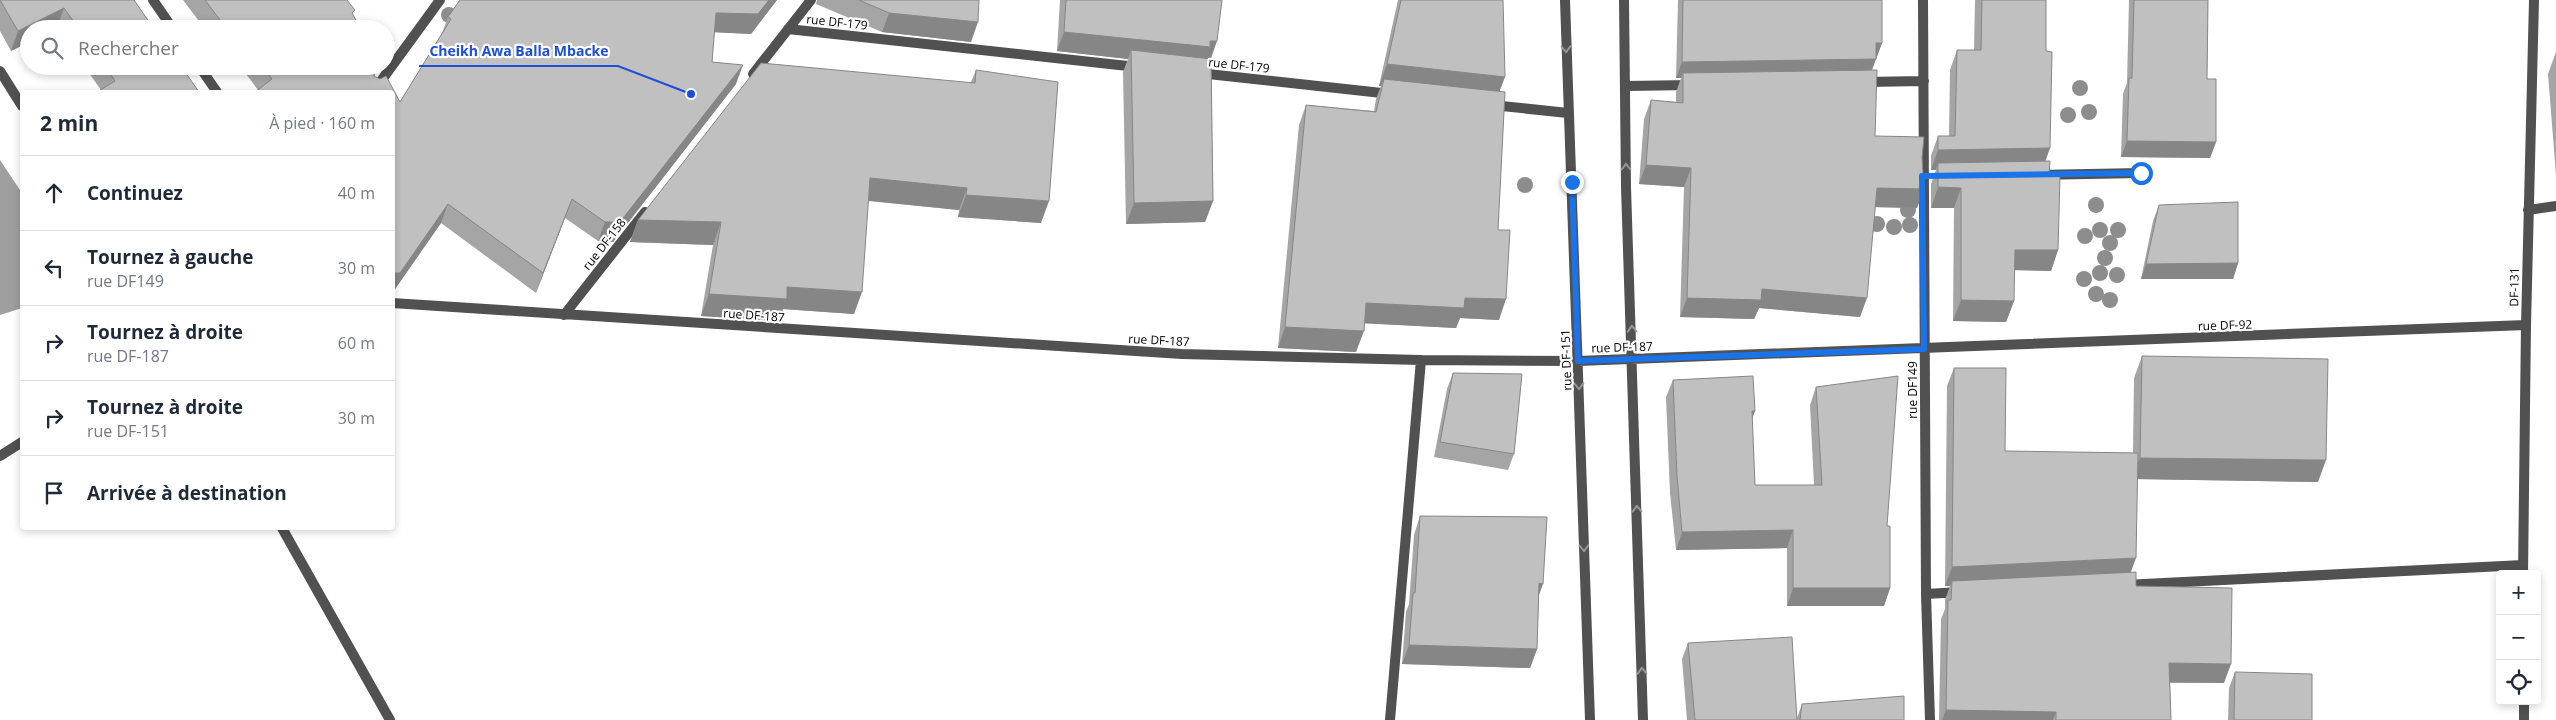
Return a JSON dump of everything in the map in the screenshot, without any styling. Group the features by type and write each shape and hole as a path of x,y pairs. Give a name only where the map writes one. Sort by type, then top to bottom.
{"street":[{"path":"154,0 167,20"},
{"path":"395,62 440,0"},
{"path":"746,83 811,0"},
{"name":"rue DF-151","path":"1565,0 1590,720"},
{"path":"1624,0 1626,187 1633,359 1643,720"},
{"name":"rue DF149","path":"1923,0 1927,176 1924,349 1926,594 1930,720"},
{"name":"DF-131","path":"2523,569 2528,210 2534,0"},
{"name":"rue DF-179","path":"788,29 1144,67"},
{"path":"0,71 20,103"},
{"name":"rue DF-179","path":"1183,72 1400,95"},
{"path":"205,75 216,90"},
{"path":"374,90 385,75"},
{"path":"1854,82 1924,81"},
{"path":"1625,86 1705,84"},
{"path":"1480,103 1568,113"},
{"path":"2022,175 2141,173"},
{"path":"2528,210 2556,206"},
{"name":"rue DF-158","path":"564,315 649,207"},
{"name":"rue DF-187","path":"395,303 1182,354 1421,360 1578,361 1924,349"},
{"name":"rue DF-92","path":"1924,349 2526,325"},
{"path":"1390,720 1421,360"},
{"path":"0,456 20,443"},
{"path":"283,530 390,720"},
{"path":"2115,585 2523,569"},
{"path":"1926,594 1976,592"},
{"path":"2524,705 2524,720"}],"shaded area":[{"path":"0,160 20,190 20,309 0,315"}],"building":[{"path":"0,0 134,0 148,20 73,20 64,8 40,20 20,20 20,30 18,31"},
{"path":"205,0 347,0 355,10 352,13 356,20 220,20"},
{"path":"460,0 769,0 758,14 716,13 712,62 743,65 620,222 605,222 572,199 543,273 448,204 400,273 395,273 395,93 400,102 451,19 448,17"},
{"path":"859,0 979,0 978,22 889,13"},
{"path":"1066,0 1222,0 1217,41 1210,41 1210,47 1064,32"},
{"path":"1401,0 1503,0 1505,77 1387,64"},
{"path":"1683,0 1882,0 1882,43 1876,43 1876,59 1682,62"},
{"path":"1982,0 2046,0 2046,51 2052,52 2050,148 1938,150 1938,136 1955,136 1957,50 1981,50"},
{"path":"2134,0 2208,0 2207,79 2216,79 2216,142 2127,141 2129,78 2132,78"},
{"path":"1131,50 1211,59 1213,201 1134,203"},
{"path":"761,63 975,83 976,70 1058,82 1049,201 966,195 967,188 870,178 862,292 787,287 787,299 709,294 721,222 638,220"},
{"path":"1877,70 1875,136 1924,137 1922,158 1924,189 1877,188 1867,298 1762,289 1761,300 1687,298 1691,168 1646,165 1651,100 1683,103 1683,73"},
{"path":"111,75 187,75 198,90 100,90 115,81"},
{"path":"269,75 374,75 380,79 386,76 394,90 258,90 272,79"},
{"path":"1384,79 1505,92 1498,230 1510,230 1506,299 1465,298 1464,308 1366,303 1364,331 1285,327 1306,105 1376,112"},
{"path":"2050,161 2049,175 2060,175 2058,250 2015,250 2014,301 1961,300 1961,188 1938,187 1938,163"},
{"path":"2238,202 2238,263 2146,264 2159,205"},
{"path":"2142,356 2328,359 2326,460 2140,458"},
{"path":"1954,368 2006,368 2005,451 2138,453 2136,558 1952,567"},
{"path":"1453,373 1522,374 1514,454 1440,442"},
{"path":"1753,376 1755,411 1752,411 1755,485 1822,485 1816,387 1898,376 1887,526 1890,526 1890,588 1793,588 1793,530 1682,532 1677,476 1673,380"},
{"path":"1420,516 1547,517 1543,584 1539,583 1537,649 1409,645 1413,593 1415,593"},
{"path":"2136,572 2136,586 2232,588 2231,664 2169,663 2171,720 2056,720 2056,712 1946,710 1948,600 1951,600 1952,581"},
{"path":"1792,637 1797,720 1695,720 1688,643"},
{"path":"2235,672 2312,674 2312,720 2234,720"},
{"path":"1904,696 1904,720 1800,720 1802,704"}],"place":[{"name":"Cheikh Awa Balla Mbacke","path":"691,94"}],"route":[{"path":"1572,182 1578,361 1924,349 1922,176 2141,173"}]}
